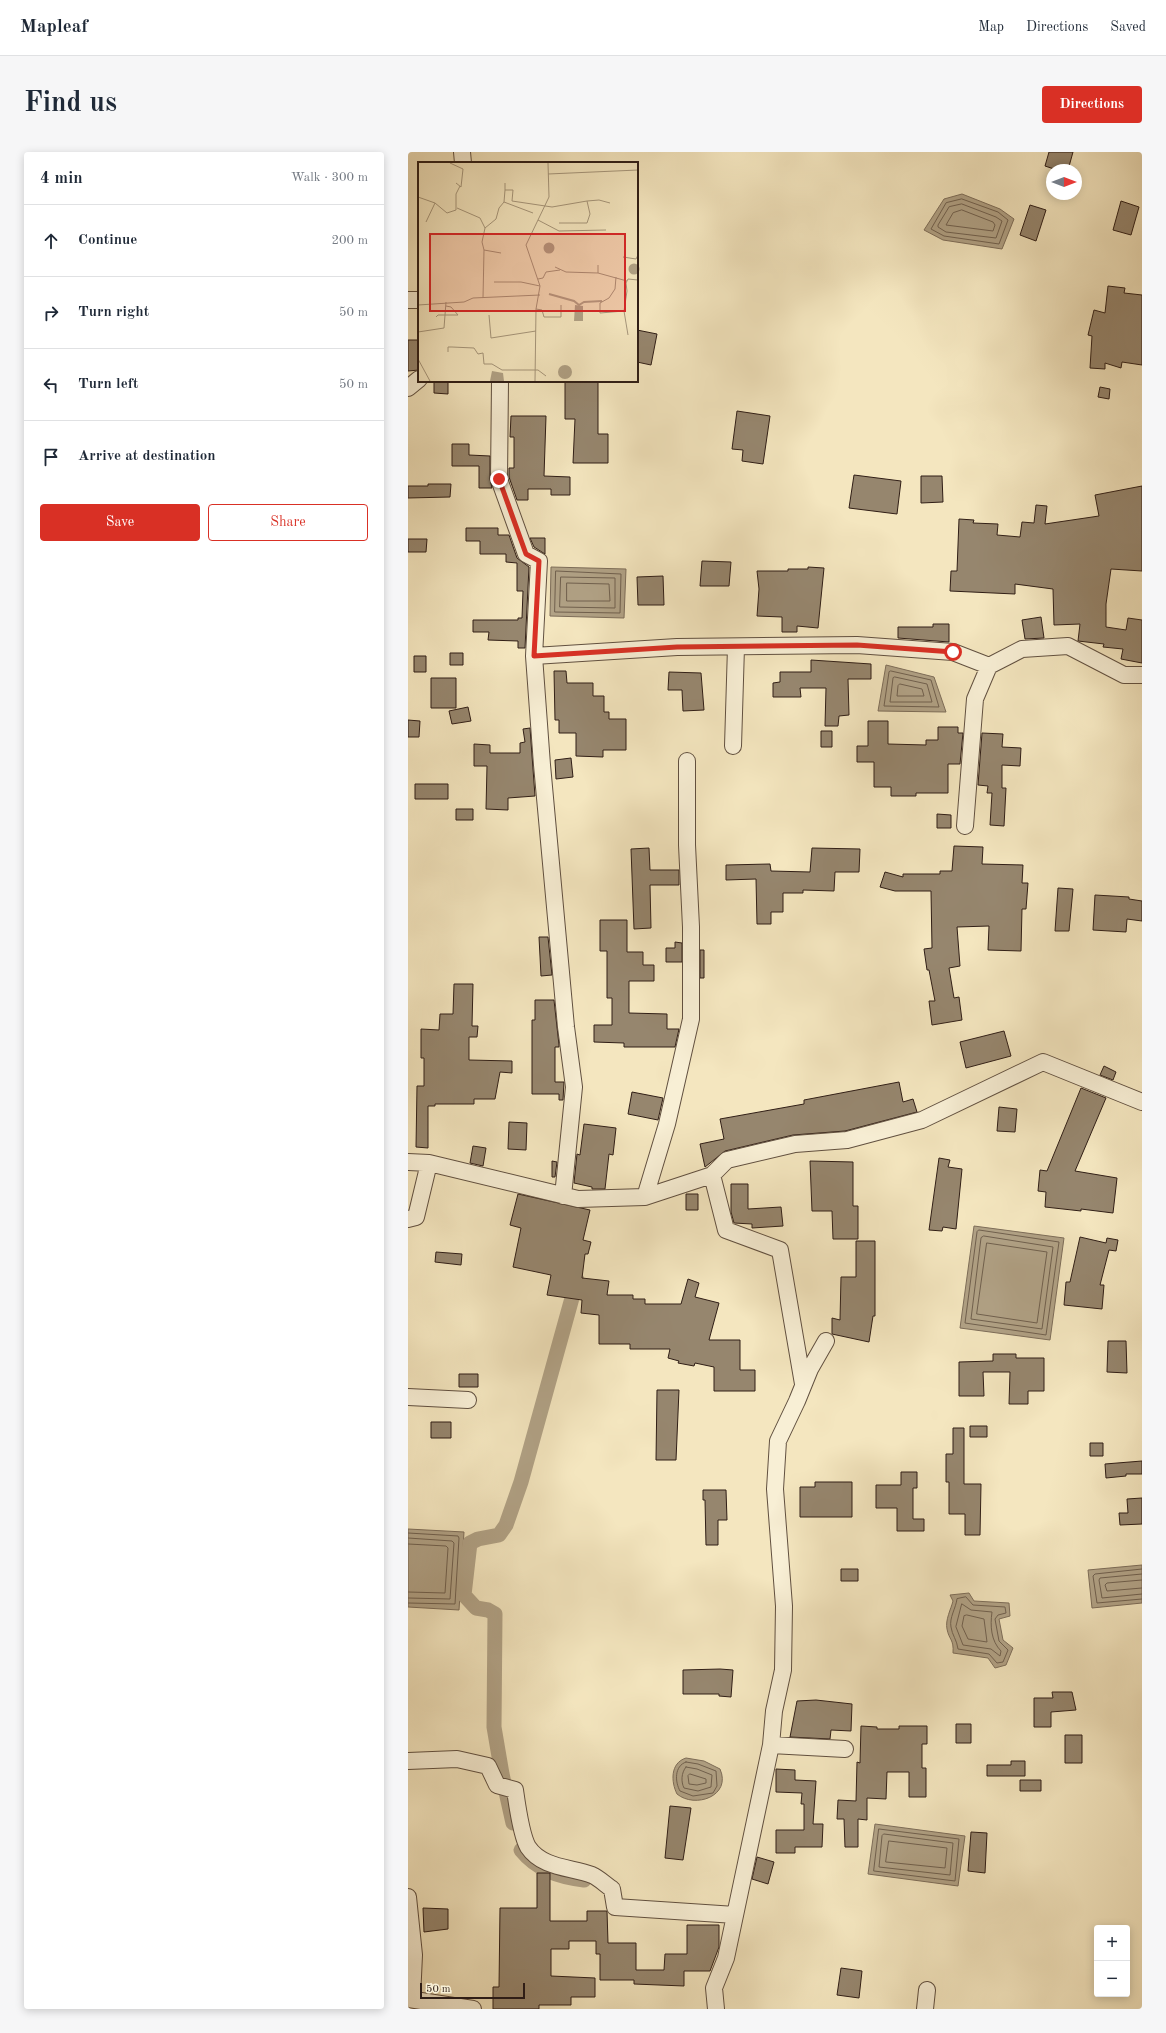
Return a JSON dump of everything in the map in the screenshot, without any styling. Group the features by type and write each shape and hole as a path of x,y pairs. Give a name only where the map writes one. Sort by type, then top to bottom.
{"street":[{"path":"462,152 463,162"},
{"path":"408,388 418,381"},
{"path":"500,382 499,479 526,554 539,561 534,656 542,765 566,1028 574,1087 563,1196"},
{"path":"534,656 677,647 857,645 953,652 989,666"},
{"path":"965,826 975,699 989,666 1022,649 1068,646 1124,675 1142,675"},
{"path":"733,746 736,647"},
{"path":"645,1197 667,1124 692,1019 691,927 687,845 687,761"},
{"path":"408,1162 429,1163 578,1199 645,1197 712,1175 727,1160 794,1144 847,1140 922,1120 1043,1062 1142,1102"},
{"path":"408,1219 416,1217 429,1163"},
{"path":"712,1175 726,1230 780,1250 803,1385"},
{"path":"716,2009 714,1988 726,1958 771,1745 774,1712 783,1663 784,1606 775,1488 778,1441 810,1369 826,1341"},
{"path":"408,1397 468,1400"},
{"path":"771,1745 845,1749"},
{"path":"408,1760 457,1759 488,1766 497,1785 515,1790 519,1814 528,1846 537,1857 565,1869 592,1875 612,1889 616,1907 735,1915"},
{"path":"408,1897 414,1955 410,1998 473,2009"},
{"path":"925,2009 928,1990"}],"water":[{"path":"962,194 1000,209 1014,219 1002,249 943,240 924,230 944,199"},
{"path":"551,567 626,569 624,618 550,616"},
{"path":"886,665 934,677 946,712 878,711"},
{"path":"974,1226 1064,1238 1050,1340 960,1328"},
{"path":"408,1529 464,1532 459,1610 408,1607"},
{"path":"1142,1565 1142,1603 1092,1608 1088,1570"},
{"path":"969,1593 974,1601 1009,1603 1010,1616 999,1619 1003,1640 1013,1648 1006,1665 995,1668 988,1658 953,1653 953,1645 947,1626 947,1618 953,1601 950,1595"},
{"path":"686,1758 704,1761 720,1769 722,1778 721,1786 716,1793 702,1800 693,1800 677,1794 673,1773 677,1764"},
{"path":"875,1824 965,1836 958,1886 868,1874"}],"building":[{"path":"1049,152 1073,152 1070,164 1046,164 1045,166"},
{"path":"1121,201 1139,207 1131,235 1113,230"},
{"path":"1030,205 1046,210 1036,241 1020,235"},
{"path":"1108,286 1125,288 1124,293 1142,295 1142,365 1122,362 1121,368 1105,363 1105,369 1090,368 1092,336 1088,335 1094,310 1105,313"},
{"path":"638,330 657,334 651,365 638,362"},
{"path":"408,340 418,340 418,370 408,371"},
{"path":"434,382 448,382 448,394 434,393"},
{"path":"565,382 598,382 598,434 608,434 608,463 573,463 575,419 565,419"},
{"path":"1100,387 1110,389 1109,399 1098,397"},
{"path":"737,411 770,416 763,464 742,461 743,450 732,449"},
{"path":"511,416 546,416 544,476 570,477 570,495 551,495 551,489 528,489 528,500 517,500 509,477 509,468 514,468 514,437 510,437"},
{"path":"452,444 469,444 469,455 490,456 490,479 492,488 479,488 479,466 452,466"},
{"path":"854,475 901,481 897,514 849,508"},
{"path":"921,476 942,476 943,502 921,503"},
{"path":"428,484 451,484 450,497 408,498 408,486 428,486"},
{"path":"1142,486 1142,571 1111,569 1106,604 1106,627 1126,630 1128,618 1142,620 1142,663 1121,659 1123,649 1103,647 1104,644 1078,641 1080,624 1054,625 1053,589 1015,584 1015,594 950,591 951,571 957,571 959,519 974,520 973,523 998,524 997,535 1020,537 1022,522 1034,523 1036,505 1047,506 1045,524 1099,516 1095,495"},
{"path":"466,528 498,528 498,535 509,535 517,558 529,567 525,648 518,648 518,641 488,640 489,632 473,632 473,620 518,620 518,618 522,618 523,591 517,591 517,563 506,562 506,554 480,554 480,541 466,541"},
{"path":"530,538 545,538 545,554 534,547"},
{"path":"408,539 427,539 426,552 408,552"},
{"path":"702,561 731,562 729,586 700,586"},
{"path":"808,567 824,568 818,628 797,626 797,632 782,632 782,617 757,616 759,589 757,571 788,571 788,569 808,569"},
{"path":"663,576 664,605 638,605 637,577"},
{"path":"1041,617 1044,638 1025,639 1022,620"},
{"path":"933,624 949,624 949,642 898,638 898,627 933,627"},
{"path":"450,653 463,653 463,665 450,665"},
{"path":"414,656 426,656 426,672 414,672"},
{"path":"811,660 871,664 871,679 848,679 849,715 839,716 838,726 825,726 826,688 800,688 801,697 773,697 773,683 780,682 780,672 811,672"},
{"path":"554,671 566,671 567,683 593,683 593,696 604,696 604,712 609,712 609,719 626,719 626,750 603,750 603,757 576,756 576,733 559,733 559,720 555,720"},
{"path":"669,672 701,673 704,710 683,711 682,690 668,690"},
{"path":"431,678 456,678 456,708 431,708"},
{"path":"468,707 471,721 452,724 449,711"},
{"path":"408,720 420,721 419,737 408,737"},
{"path":"868,721 888,721 888,744 926,745 926,740 938,740 938,727 958,727 958,733 963,733 960,764 948,764 948,793 916,793 916,796 891,796 891,787 874,787 874,762 857,762 857,746 868,746"},
{"path":"530,728 535,796 508,798 508,810 486,809 487,766 474,766 474,744 490,745 490,753 520,753 520,743 525,742 523,729"},
{"path":"821,731 832,731 832,747 821,747"},
{"path":"982,733 1003,734 1002,747 1021,748 1020,766 1002,765 1002,788 1006,788 1004,826 990,825 992,793 987,793 988,786 978,785"},
{"path":"571,758 573,777 556,779 555,760"},
{"path":"415,784 448,784 448,799 415,799"},
{"path":"456,809 473,809 473,820 456,820"},
{"path":"937,814 951,815 951,828 937,828"},
{"path":"954,846 983,847 982,864 1023,865 1022,883 1028,883 1026,909 1022,909 1021,951 988,950 989,926 957,927 960,966 949,968 954,998 959,997 962,1020 932,1025 929,1001 935,1001 929,970 927,970 924,949 932,948 931,891 895,891 880,887 885,872 903,877 903,874 940,874 940,871 952,871"},
{"path":"649,848 650,870 679,870 679,885 650,885 651,928 634,929 631,849"},
{"path":"812,848 860,849 859,872 835,872 834,891 803,890 803,893 783,893 783,912 771,912 771,924 757,924 756,879 726,880 726,865 770,864 771,871 810,872"},
{"path":"1058,888 1073,889 1069,931 1055,931"},
{"path":"1095,895 1129,897 1129,899 1142,901 1142,921 1127,919 1126,932 1093,930"},
{"path":"600,920 627,920 627,952 643,952 643,965 654,965 654,981 629,981 629,1013 667,1014 667,1029 679,1029 675,1047 624,1047 624,1043 594,1042 594,1025 612,1025 612,998 607,998 607,951 600,951"},
{"path":"539,937 548,937 552,975 541,976"},
{"path":"675,942 682,943 682,962 666,962 666,948 675,948"},
{"path":"700,950 704,950 704,978 700,978"},
{"path":"454,984 473,984 472,1026 478,1026 477,1037 469,1037 469,1060 512,1061 512,1073 500,1072 495,1099 474,1099 474,1104 435,1104 435,1106 428,1106 428,1148 416,1147 417,1086 424,1086 424,1058 421,1058 421,1029 439,1030 440,1014 453,1014"},
{"path":"535,1000 554,1000 559,1045 559,1047 555,1047 555,1082 564,1082 563,1100 559,1100 559,1094 532,1094 532,1020 535,1020"},
{"path":"1004,1031 1011,1056 966,1068 960,1042"},
{"path":"1104,1066 1116,1072 1113,1080 1100,1075"},
{"path":"899,1082 903,1102 913,1099 917,1112 845,1131 793,1135 725,1151 705,1167 700,1144 724,1139 720,1119 804,1104 804,1100"},
{"path":"1081,1088 1106,1098 1075,1171 1117,1178 1113,1213 1045,1207 1046,1192 1038,1191 1040,1170 1047,1171"},
{"path":"632,1092 663,1098 658,1120 628,1114"},
{"path":"999,1107 1017,1109 1015,1132 997,1131"},
{"path":"509,1122 527,1123 526,1150 508,1149"},
{"path":"584,1124 616,1128 613,1155 609,1154 605,1189 592,1189 592,1187 574,1183 577,1154 580,1155"},
{"path":"473,1146 486,1148 483,1166 470,1163"},
{"path":"939,1158 950,1160 948,1167 962,1169 956,1229 943,1227 942,1231 929,1230"},
{"path":"552,1161 557,1162 555,1177 552,1177"},
{"path":"810,1161 853,1162 853,1206 858,1206 858,1239 833,1239 832,1211 812,1211"},
{"path":"731,1184 748,1184 748,1209 781,1207 783,1226 752,1228 752,1224 734,1223 731,1212"},
{"path":"518,1194 590,1210 583,1240 591,1242 588,1254 585,1254 582,1278 609,1281 607,1295 633,1295 633,1299 645,1299 645,1304 681,1304 688,1279 699,1283 695,1297 719,1303 709,1340 740,1340 740,1370 755,1370 755,1391 714,1391 714,1367 695,1363 694,1366 678,1363 679,1361 668,1358 670,1349 630,1349 630,1344 599,1344 599,1315 581,1313 582,1300 547,1295 551,1275 513,1267 521,1228 510,1225"},
{"path":"686,1194 698,1194 698,1210 686,1210"},
{"path":"1080,1237 1106,1243 1107,1238 1118,1240 1116,1251 1109,1250 1100,1285 1104,1285 1102,1309 1064,1305 1066,1282 1070,1282"},
{"path":"856,1241 875,1241 875,1316 873,1316 869,1342 832,1334 832,1318 840,1320 841,1277 856,1277"},
{"path":"436,1252 462,1254 461,1265 435,1262"},
{"path":"1108,1341 1126,1341 1127,1373 1107,1372"},
{"path":"993,1354 1016,1354 1016,1358 1044,1358 1044,1391 1028,1391 1028,1404 1009,1404 1010,1372 983,1372 984,1396 959,1396 959,1362 993,1361"},
{"path":"459,1374 478,1374 478,1387 459,1387"},
{"path":"657,1390 679,1390 676,1460 656,1460"},
{"path":"431,1422 451,1422 451,1438 431,1438"},
{"path":"970,1426 987,1426 987,1437 970,1437"},
{"path":"953,1428 964,1428 964,1484 981,1484 980,1535 965,1535 965,1514 949,1514 949,1482 946,1482 946,1454 953,1454"},
{"path":"1090,1443 1103,1443 1103,1456 1090,1456"},
{"path":"1142,1461 1142,1474 1126,1474 1126,1476 1106,1478 1105,1464"},
{"path":"901,1472 917,1472 917,1488 913,1488 913,1519 924,1519 924,1531 897,1531 897,1508 876,1508 876,1485 901,1485"},
{"path":"815,1482 852,1482 852,1517 800,1517 800,1487 815,1487"},
{"path":"703,1490 726,1490 727,1520 718,1520 718,1545 706,1545 705,1500 703,1500"},
{"path":"1142,1498 1142,1524 1120,1525 1119,1513 1128,1513 1127,1499"},
{"path":"841,1569 858,1569 858,1581 841,1581"},
{"path":"683,1670 733,1670 731,1697 719,1696 719,1694 683,1694"},
{"path":"1052,1692 1072,1692 1076,1710 1051,1712 1051,1727 1034,1727 1034,1698 1053,1698"},
{"path":"816,1700 852,1704 851,1731 831,1730 830,1739 790,1737 797,1701"},
{"path":"956,1724 971,1724 971,1743 956,1743"},
{"path":"861,1726 877,1727 877,1729 899,1729 899,1726 927,1726 927,1744 922,1744 922,1768 926,1768 926,1797 909,1797 909,1772 887,1772 886,1799 867,1798 867,1820 858,1819 858,1847 845,1847 844,1819 837,1819 838,1800 856,1801 857,1762 860,1763"},
{"path":"1065,1735 1082,1735 1082,1763 1065,1763"},
{"path":"1011,1761 1025,1761 1025,1776 987,1776 987,1765 1011,1765"},
{"path":"776,1769 795,1770 795,1780 816,1781 813,1824 823,1824 822,1847 795,1847 795,1853 776,1853 776,1830 804,1830 804,1804 801,1804 802,1793 776,1792"},
{"path":"1020,1780 1041,1780 1041,1791 1020,1791"},
{"path":"670,1806 691,1808 683,1860 665,1858"},
{"path":"971,1832 987,1833 985,1873 968,1871"},
{"path":"757,1857 774,1862 768,1884 752,1879"},
{"path":"537,1873 550,1873 550,1921 587,1921 587,1911 607,1911 608,1943 636,1943 636,1970 664,1970 665,1954 687,1954 687,1925 719,1925 719,1947 710,1971 684,1971 684,1986 634,1984 634,1980 600,1980 600,1954 596,1954 596,1941 569,1941 569,1949 551,1949 551,1976 595,1978 595,1997 571,1997 571,2005 539,2005 539,2009 493,2009 493,1987 499,1987 500,1908 537,1908"},
{"path":"423,1908 448,1909 448,1929 424,1932"},
{"path":"841,1968 862,1971 859,1998 837,1995"}],"waterway":[{"path":"513,1823 502,1774 494,1727 495,1614 488,1610 476,1608 464,1595 470,1543 478,1539 499,1535 506,1525 521,1482 577,1280"},
{"path":"521,1850 534,1863 549,1871 566,1877 584,1880"}],"route":[{"path":"499,479 524,551 526,554 539,561 534,656 677,647 857,645 953,652"}]}
